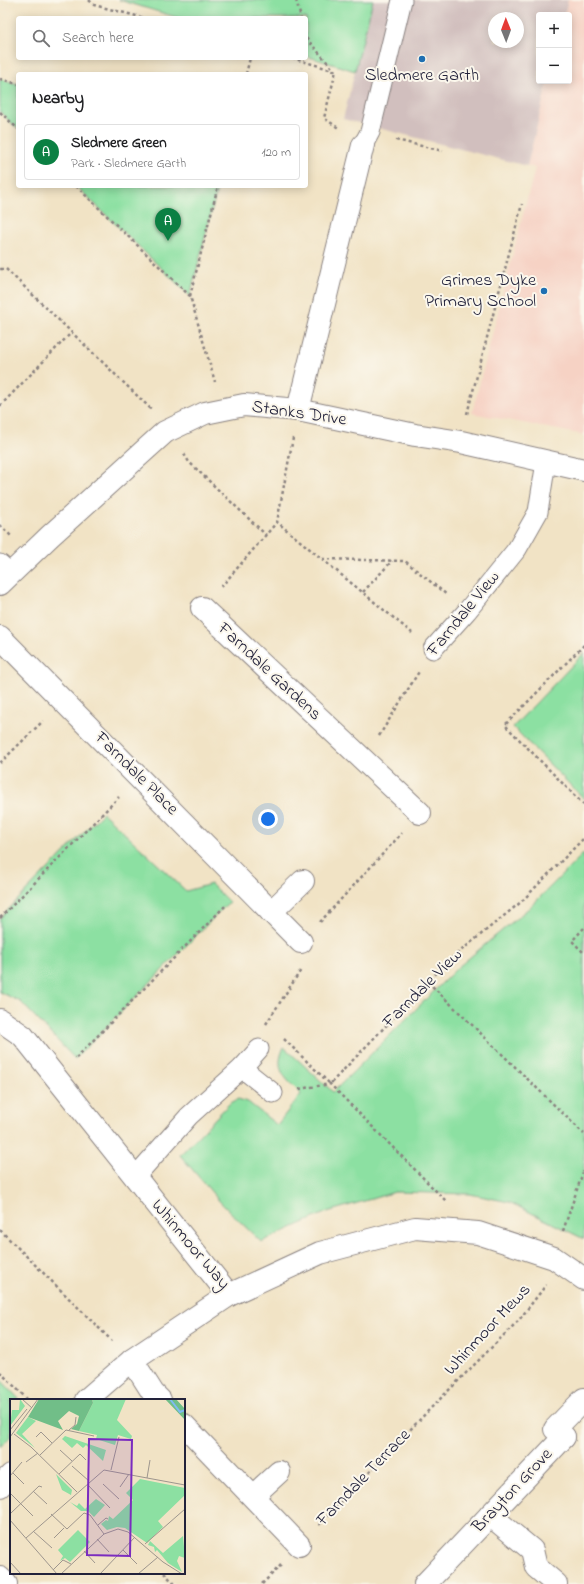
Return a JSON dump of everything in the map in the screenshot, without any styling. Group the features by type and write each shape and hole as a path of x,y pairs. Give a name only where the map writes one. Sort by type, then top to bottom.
{"street":[{"path":"298,410 362,145"},
{"name":"Stanks Drive","path":"4,574 165,432 205,413 244,405 298,410 415,435 461,442 584,470"},
{"name":"Farndale Gardens","path":"202,608 420,813"},
{"name":"Farndale Place","path":"0,637 301,942"},
{"path":"271,912 303,882"},
{"name":"Whinmoor Way","path":"0,1020 23,1036 229,1295 320,1253 415,1228 478,1233 558,1261 584,1279"},
{"path":"87,1399 132,1360 229,1295"},
{"path":"132,1360 152,1393 159,1399"},
{"name":"Brayton Grove","path":"425,1584 564,1437 555,1429 584,1398"},
{"path":"185,1426 300,1545"},
{"path":"253,1496 279,1472"},
{"path":"0,1486 10,1476"},
{"path":"490,1515 532,1550 536,1567 556,1584"},
{"path":"0,1578 6,1584"}],"lane":[{"path":"362,145 370,132 402,0"},
{"name":"Farndale View","path":"433,649 467,611 517,549 538,512 546,462"},
{"path":"135,1177 189,1116 242,1068 259,1049"},
{"path":"242,1068 273,1093"}],"path":[{"path":"89,0 94,5 136,16"},
{"path":"296,0 300,16"},
{"path":"308,40 336,71"},
{"path":"246,72 250,60"},
{"path":"299,60 336,71"},
{"path":"336,71 324,118 362,145 391,139 443,151"},
{"path":"0,79 16,83"},
{"path":"0,112 16,128"},
{"path":"78,188 190,296 224,410"},
{"path":"190,296 217,188"},
{"path":"461,442 522,204"},
{"path":"0,269 6,269 172,429 189,462 266,535"},
{"path":"0,406 72,332"},
{"path":"298,410 277,522 433,649"},
{"name":"Farndale Gardens","path":"202,608 277,522"},
{"path":"322,559 405,561 467,611"},
{"path":"363,592 392,561"},
{"path":"584,644 505,725 584,805"},
{"name":"Farndale View","path":"364,761 433,649"},
{"path":"0,763 63,701"},
{"path":"0,918 138,777"},
{"path":"259,1049 266,1022 308,959 301,942 420,813"},
{"name":"Farndale View","path":"330,1084 447,962 521,902 584,838"},
{"path":"56,1078 245,886"},
{"path":"584,928 572,941 584,953"},
{"path":"428,982 584,1134"},
{"path":"266,1022 272,1028"},
{"path":"282,1038 330,1084 478,1233"},
{"path":"273,1093 330,1084"},
{"name":"Whinmoor Mews","path":"429,1410 519,1320 558,1261 584,1169"},
{"path":"0,1230 132,1360"},
{"path":"0,1372 27,1399"},
{"name":"Farndale Terrace","path":"262,1584 429,1410"},
{"path":"165,1574 175,1584"}],"shaded area":[{"path":"373,0 568,0 565,12 536,12 536,84 547,84 527,166 343,119"},
{"name":"Grimes Dyke Primary School","path":"568,0 584,0 584,435 472,413 535,168 527,166 547,84 572,84 572,12 565,12"}],"green space":[{"path":"119,0 373,0 355,71 308,57 308,16 172,16"},
{"path":"0,79 16,83 16,127 0,112"},
{"path":"78,188 217,188 190,296"},
{"path":"584,653 584,799 513,727"},
{"path":"103,813 186,891 211,884 229,902 75,1059 21,1002 0,992 0,918"},
{"path":"584,853 584,1239 509,1202 470,1194 395,1192 327,1212 261,1242 221,1203 180,1155 229,1104 238,1099 248,1102 277,1125 301,1094 283,1074 280,1062 284,1047 333,1092 457,968 529,908"},
{"path":"0,1379 19,1399 10,1399 10,1437 0,1447"}],"place":[{"name":"Sledmere Garth","path":"422,59"},
{"name":"Sledmere Green","path":"168,241"},
{"name":"Grimes Dyke Primary School","path":"544,291"}]}
